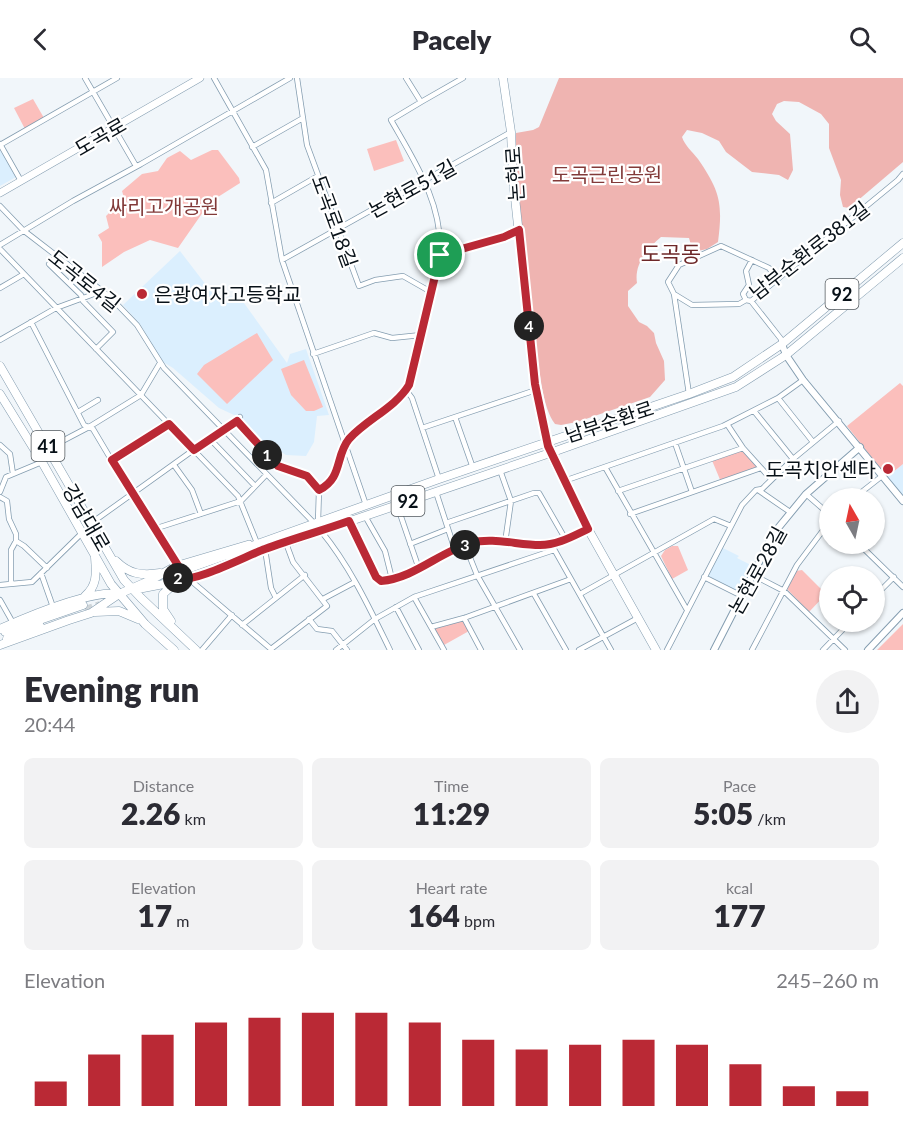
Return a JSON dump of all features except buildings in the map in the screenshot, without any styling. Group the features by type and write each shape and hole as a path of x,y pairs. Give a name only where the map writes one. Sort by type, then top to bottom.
{"main road":[{"name":"도곡로","path":"0,193 200,78"},
{"name":"논현로","path":"502,78 511,132 536,390 547,442 550,453 588,529 638,618 652,649"},
{"name":"남부순환로","path":"183,575 440,479 733,377 782,344 903,243"},
{"name":"남부순환로","path":"266,545 286,543 318,526 365,516 736,387 786,354 903,258"},
{"path":"754,364 760,373"},
{"name":"강남대로","path":"0,366 49,448 90,524 132,589 196,650"},
{"name":"강남대로","path":"1,398 42,462 119,594 145,624 174,650"},
{"path":"0,643 132,589 183,575 237,546 257,543 266,545"},
{"path":"106,550 123,567 139,574 183,575"},
{"path":"84,607 88,593 94,586 95,556"},
{"path":"132,589 183,575"},
{"path":"182,637 164,612 162,601 167,589 183,575"},
{"path":"66,621 100,594 119,594"},
{"path":"0,631 84,607 88,602 90,610 66,621 0,643"},
{"path":"0,631 13,623 54,609 84,607 123,612 145,624"}],"street":[{"path":"85,78 136,166"},
{"path":"21,181 0,144 117,78"},
{"path":"214,78 266,170 282,260 366,506"},
{"path":"257,543 238,496 0,247 23,230 290,78"},
{"name":"도곡로18길","path":"297,78 307,145 359,286 375,280 404,276 431,292"},
{"path":"406,78 421,102"},
{"path":"319,490 333,480 349,440 409,385 440,255 440,233 430,193 391,120 463,78"},
{"path":"252,147 303,118"},
{"name":"논현로51길","path":"282,260 511,132"},
{"name":"남부순환로381길","path":"674,294 692,305 739,304 748,300 903,174"},
{"path":"271,202 318,176"},
{"name":"도곡로4길","path":"0,206 23,230 102,291 137,325 160,363 266,475 318,526 334,546 355,582 390,650"},
{"path":"440,255 504,237 519,230"},
{"path":"689,394 674,294 668,282 679,265 721,246 769,268 776,278"},
{"path":"57,256 50,264 113,333 96,349"},
{"path":"752,260 746,271 749,285 743,294 781,339 786,354 803,380 903,501"},
{"path":"0,288 24,274"},
{"path":"0,340 56,308 102,291"},
{"path":"31,322 84,425 93,429 183,575 272,650 327,606 294,562 286,543"},
{"path":"313,354 374,333 392,338 421,335"},
{"path":"49,448 141,395 160,363"},
{"path":"564,481 727,424 778,398 803,380"},
{"path":"406,390 412,398 440,479"},
{"path":"422,428 536,390"},
{"path":"778,398 813,442"},
{"path":"78,412 98,400"},
{"path":"754,411 793,459"},
{"path":"455,417 473,468"},
{"path":"90,524 223,430 228,429 238,419 278,466 307,476 319,490 318,526"},
{"path":"667,650 742,505 756,490 839,421"},
{"path":"112,460 169,424"},
{"path":"727,424 743,448 771,479"},
{"path":"210,439 255,486"},
{"path":"675,443 692,492"},
{"path":"0,446 10,454 14,474"},
{"name":"논현로28길","path":"714,650 774,533 806,494 860,447"},
{"path":"618,490 743,448"},
{"path":"0,492 2,482 6,477 42,462"},
{"path":"174,465 192,490 201,514"},
{"path":"605,467 687,610"},
{"path":"630,514 761,468"},
{"path":"500,470 511,501 505,543"},
{"path":"154,529 241,501 266,475"},
{"path":"867,488 882,476"},
{"path":"758,490 790,512"},
{"path":"436,492 455,550"},
{"path":"446,523 539,493 567,540"},
{"path":"806,494 819,505"},
{"path":"0,497 7,501 9,519 16,534 16,541 11,550 11,584"},
{"path":"397,505 418,569"},
{"path":"365,516 385,551 392,579"},
{"path":"580,594 714,519 730,526"},
{"path":"349,521 376,577 381,581 408,575 435,558 465,545 484,542 551,544 567,540 588,529"},
{"path":"410,544 448,529"},
{"path":"0,585 32,582 82,533"},
{"path":"752,650 797,565 819,536"},
{"path":"16,541 47,568"},
{"path":"551,544 611,650"},
{"path":"266,545 271,588 276,598"},
{"path":"465,545 477,575 520,650"},
{"path":"336,650 375,619 414,597 554,550"},
{"path":"869,554 903,586"},
{"path":"41,573 54,609"},
{"path":"242,624 305,575"},
{"path":"753,575 784,591 845,650"},
{"path":"704,577 742,596"},
{"path":"885,587 894,578"},
{"path":"431,627 534,594 571,579"},
{"path":"323,599 355,582"},
{"path":"534,594 566,650"},
{"path":"414,597 444,650"},
{"path":"0,600 13,623"},
{"path":"396,607 419,650"},
{"path":"868,650 903,613"},
{"path":"202,650 231,615"},
{"path":"464,618 482,650"},
{"path":"579,650 638,618"},
{"path":"309,620 317,629 332,631 347,650"},
{"path":"823,650 841,632"}],"shaded area":[{"path":"0,150 16,177 0,186"},
{"path":"180,251 216,298 239,296 287,363 290,354 306,349 329,415 317,416 314,442 306,456 286,455 262,440 234,415 219,408 163,362 140,324 123,305"},
{"path":"903,464 903,497 887,477"},
{"path":"721,547 751,565 738,592 706,577"}],"green space":[{"name":"도곡근린공원","path":"559,78 903,78 903,162 849,208 843,207 840,195 841,180 829,148 829,124 821,114 799,102 784,101 777,104 772,114 790,134 793,170 788,180 779,175 752,172 726,152 719,141 702,133 687,130 682,137 683,140 705,170 718,198 720,217 718,242 707,249 693,252 689,238 661,237 643,257 638,269 637,283 628,291 628,306 639,322 654,333 664,361 665,380 650,397 577,422 555,424 544,398 528,295 516,186 516,133 539,127"},
{"path":"33,99 44,118 25,129 14,108"},
{"path":"396,140 404,161 374,171 367,149"},
{"name":"싸리고개공원","path":"212,150 218,150 239,178 240,183 210,202 178,248 150,240 124,252 102,267 102,242 98,235 109,228 106,216 125,201 122,191 142,174 158,171 167,158 180,151 191,160"},
{"path":"257,333 273,360 227,404 197,374 204,365"},
{"path":"304,360 323,407 314,411 306,411 291,395 281,369"},
{"path":"900,383 903,386 903,464 887,477 847,426"},
{"path":"743,448 761,468 721,482 711,458"},
{"path":"672,546 678,546 688,570 672,579 661,556"},
{"path":"802,570 819,587 819,601 809,612 787,589 796,571"},
{"path":"463,619 469,631 444,645 434,628"},
{"path":"903,624 903,650 877,650"}],"tunnel":[{"path":"168,582 181,577"},
{"path":"85,610 100,605"}],"place":[{"name":"은광여자고등학교","path":"142,294"},
{"name":"도곡치안센타","path":"888,469"}],"district":[{"name":"도곡동","path":"671,253"}],"route":[{"path":"519,230 535,384 548,446 588,529 567,540 551,544 471,543 435,558 408,575 381,581 376,577 349,521 265,549 240,561 189,579 178,578 176,573 179,567 112,460 169,424 194,450 237,421 278,466 307,476 316,489 326,487 333,480 349,440 401,395 409,385 440,255 504,237 519,230"}]}
